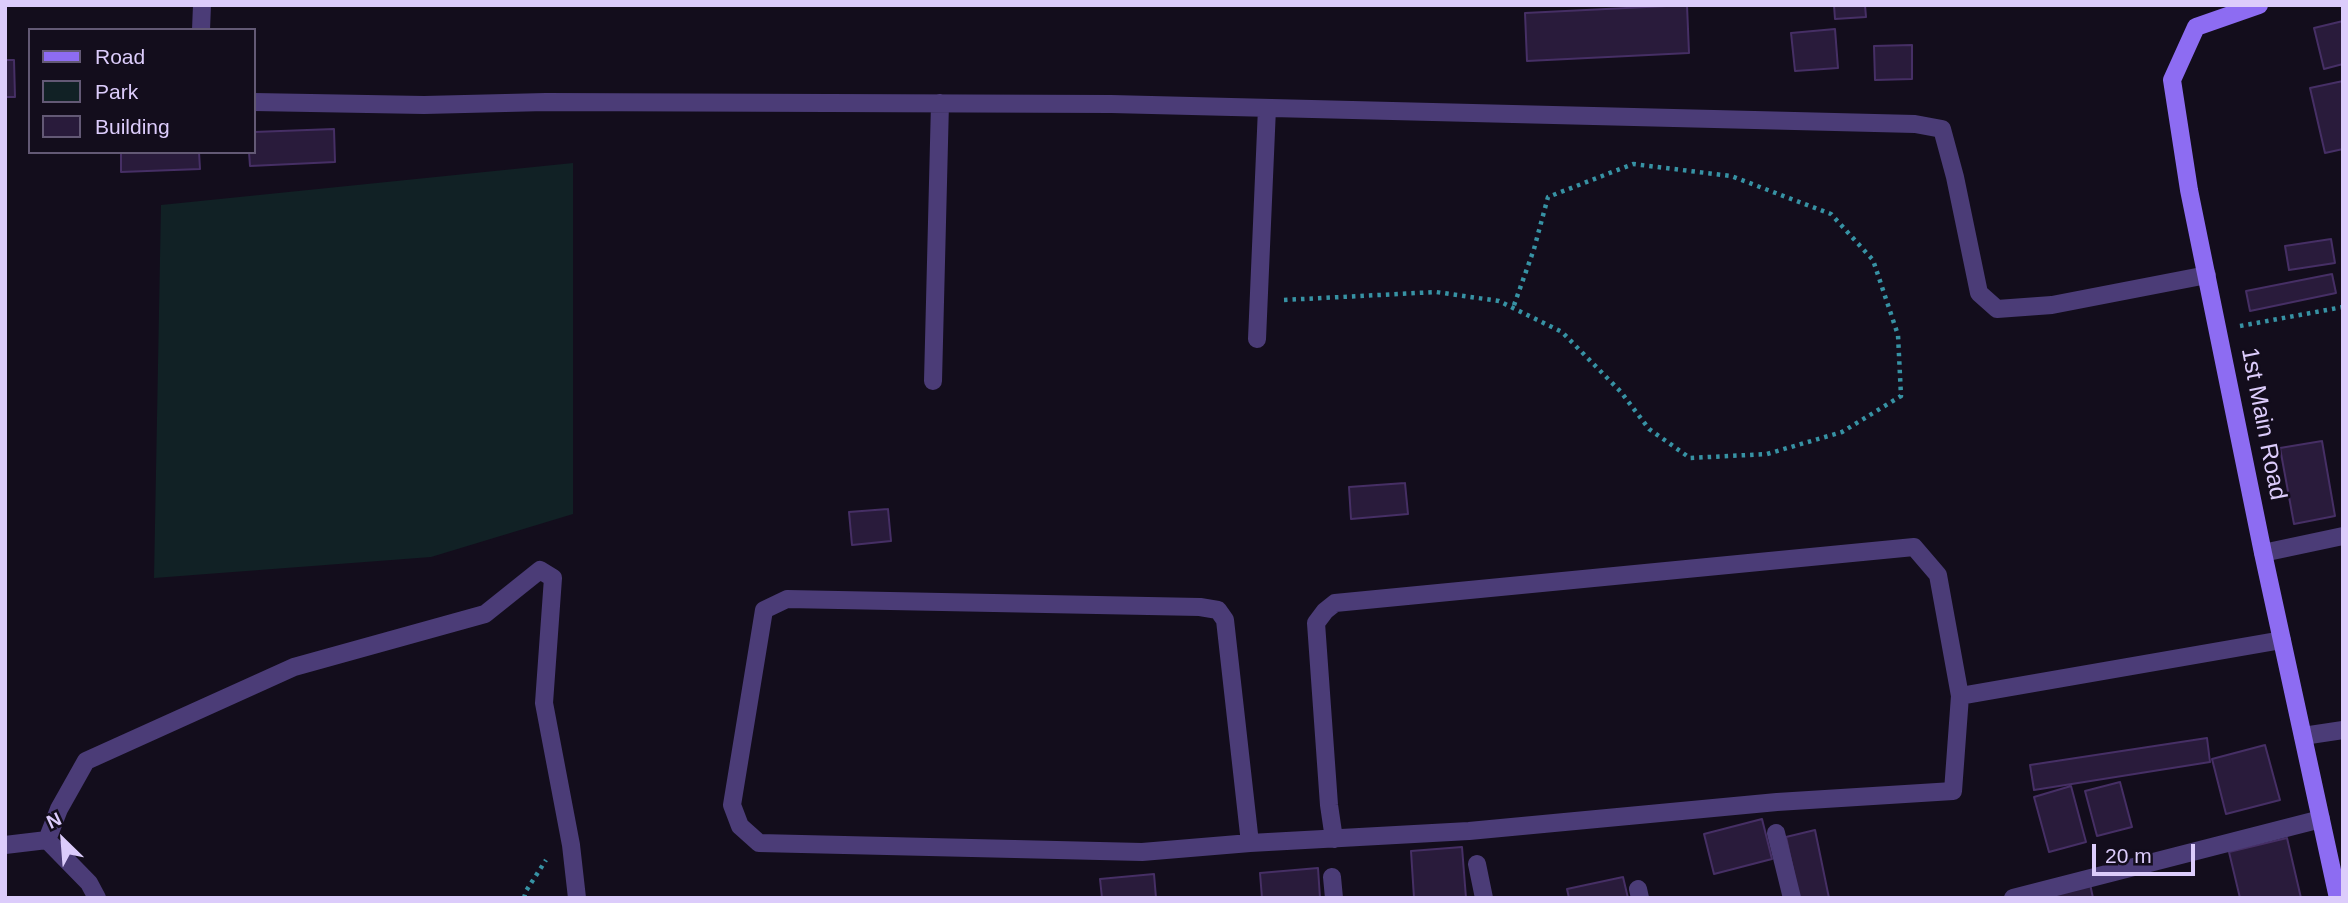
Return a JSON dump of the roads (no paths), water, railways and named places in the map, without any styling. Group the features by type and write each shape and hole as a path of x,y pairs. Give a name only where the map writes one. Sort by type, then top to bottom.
{"street":[{"path":"201,28 202,5"},
{"name":"1st Main Road","path":"2259,5 2196,27 2172,80 2189,190 2263,553 2338,898"},
{"path":"256,102 1111,104 1915,124 1942,129 1955,177 1979,293 1997,309 2052,305 2207,275"},
{"path":"933,381 940,103"},
{"path":"1257,339 1267,108"},
{"path":"2263,553 2343,536"},
{"path":"1250,843 1225,620 1218,610 1200,607 787,599 764,610 732,806 740,826 759,843 1142,852 1469,831 1777,802 1953,792 1960,696 1938,575 1914,547 1335,603 1315,622 1334,839"},
{"path":"47,841 59,809 86,761 294,667 485,614 540,570 553,578 544,703 577,898"},
{"path":"1960,696 2282,640"},
{"path":"2303,736 2343,730"},
{"path":"2013,898 2321,819"},
{"path":"1776,833 1792,898"},
{"path":"5,845 47,841"},
{"path":"47,841 89,883 97,898"},
{"path":"1477,864 1484,898"},
{"path":"1332,877 1334,898"}]}
